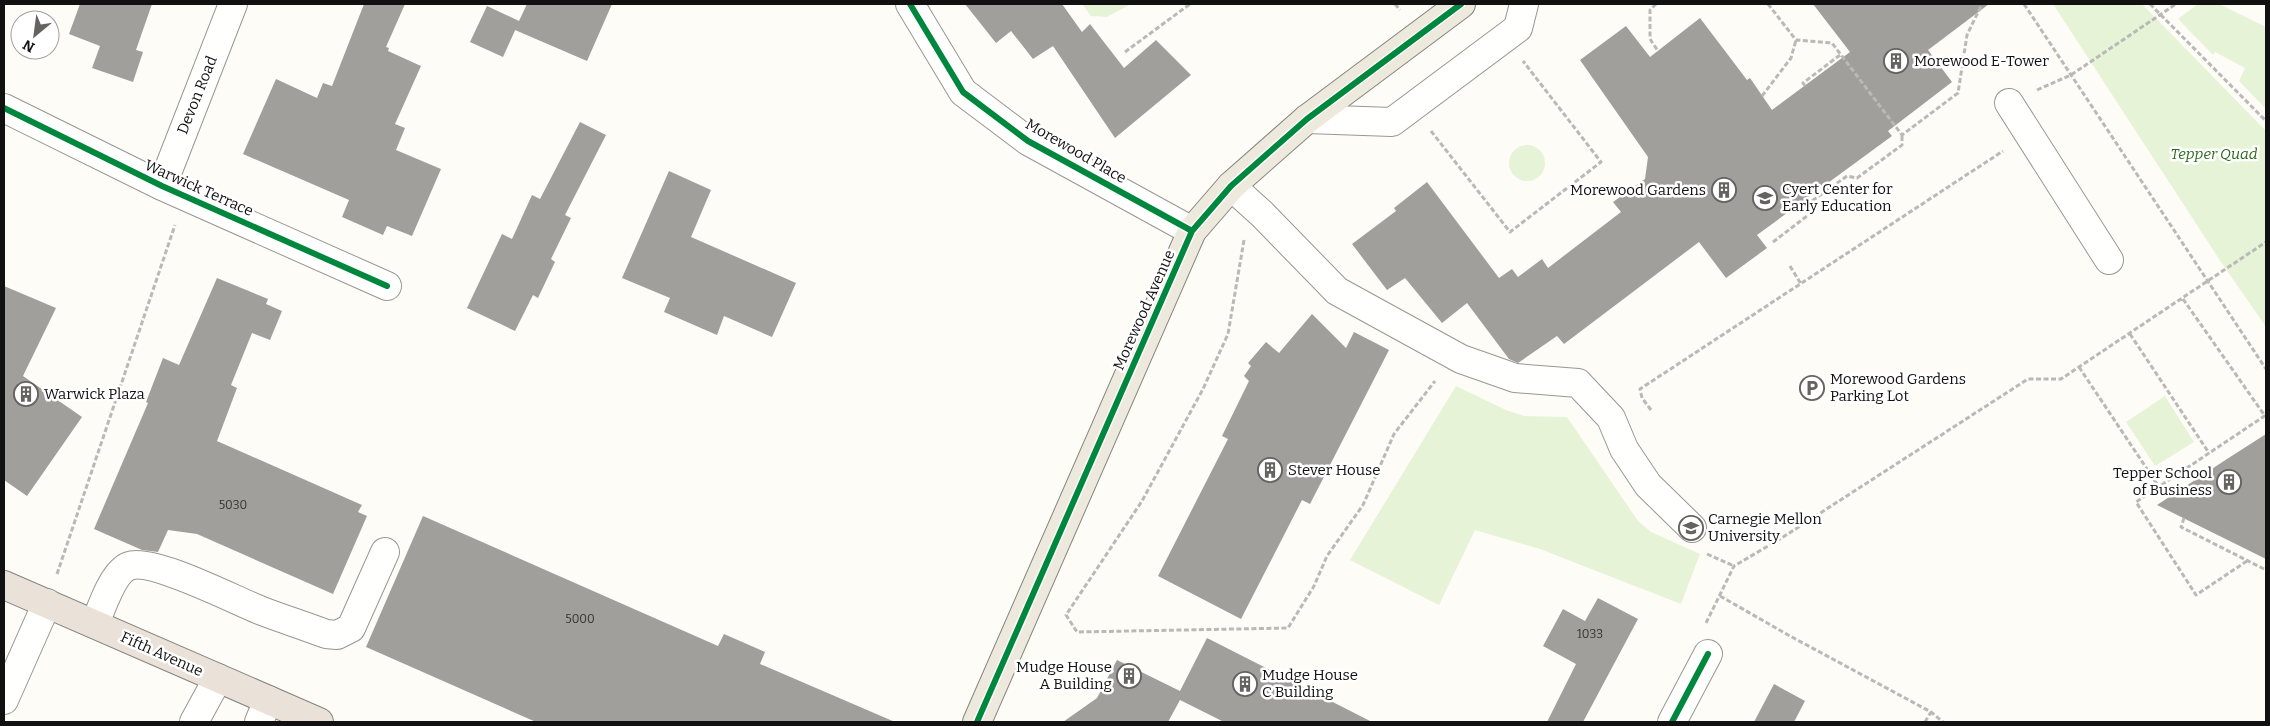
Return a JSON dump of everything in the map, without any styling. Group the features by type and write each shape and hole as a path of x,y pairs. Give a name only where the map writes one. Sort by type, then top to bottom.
{"highway":[{"name":"Fifth Avenue","path":"4,584 218,678 264,711 319,722"}],"main road":[{"name":"Morewood Avenue","path":"977,722 1192,231 1231,186 1308,119 1461,4"}],"street":[{"name":"Devon Road","path":"173,191 233,4"},
{"name":"Morewood Place","path":"910,4 963,92 1028,141 1192,231"},
{"path":"1308,119 1392,122 1518,28 1524,4"},
{"path":"2009,103 2109,260"},
{"name":"Warwick Terrace","path":"4,108 173,191 387,286"},
{"path":"1231,186 1262,214 1337,291 1461,359 1514,378 1578,383 1611,418 1624,449 1648,485 1692,528"},
{"path":"95,624 113,583 121,573 129,566 144,565 165,570 262,611 326,634 337,635 351,628 385,552"},
{"path":"4,700 47,604"},
{"path":"1672,722 1708,654"},
{"path":"194,722 218,678"},
{"path":"4,717 9,722"}],"path":[{"path":"1125,52 1190,4"},
{"path":"1656,4 1650,10 1650,39 1658,51"},
{"path":"1768,4 1796,40 1832,43 1902,135 1902,145 1857,178 1848,176 1809,203 1807,216 1773,242"},
{"path":"1902,135 1958,93 1967,35 1982,4"},
{"path":"2024,4 2266,369"},
{"path":"2150,4 2266,121"},
{"path":"2009,103 2071,75 2176,4"},
{"path":"1762,96 1791,58 1796,40"},
{"path":"1805,86 1803,83 1840,55"},
{"path":"1430,130 1510,232 1601,162 1523,61"},
{"path":"1651,410 1642,398 1640,390 2010,146"},
{"path":"47,604 173,191"},
{"path":"1244,239 1228,334 1198,398 1142,502 1066,614 1076,632 1288,628 1314,586 1327,556 1363,505 1394,434 1428,387 1442,375"},
{"path":"1708,654 1700,636 1734,566 1780,539 2028,378 2061,379 2184,299 2266,242"},
{"path":"1790,266 1801,284"},
{"path":"2184,299 2265,416 2136,502 2196,595 2248,561"},
{"path":"2130,334 2209,453"},
{"path":"2079,367 2159,487"},
{"path":"2184,518 2180,528 2266,570"},
{"path":"1720,596 1931,712 1943,722"},
{"path":"1925,722 1931,712"}],"green space":[{"path":"1082,4 1131,4 1107,17 1091,16"},
{"name":"Tepper Quad","path":"2053,4 2142,4 2266,131 2266,327 2221,262"},
{"path":"2198,4 2219,4 2266,27 2266,109 2239,81 2245,68 2215,52 2213,55 2178,19"},
{"path":"1527,145 1534,146 1540,150 1544,156 1544,170 1540,176 1534,180 1527,181 1520,180 1514,176 1510,170 1509,163 1510,156 1514,150 1520,146"},
{"path":"1456,386 1506,410 1524,416 1567,417 1638,521 1651,532 1700,554 1681,604 1540,549 1475,530 1439,605 1350,560"},
{"path":"2165,396 2194,442 2155,466 2126,422"}],"building":[{"path":"80,4 152,4 136,50 143,52 133,82 92,68 100,46 69,34"},
{"path":"364,4 405,4 386,47 389,48 388,51 421,66 395,124 405,128 396,150 441,169 412,236 387,226 383,235 342,217 349,200 243,154 276,79 317,98 323,83 332,86"},
{"path":"527,4 612,4 587,61 515,30 503,57 470,42 487,6 519,21"},
{"path":"965,4 1062,4 1082,32 1090,24 1124,68 1156,40 1191,75 1115,138 1053,46 1033,59 1011,31 996,43"},
{"name":"Morewood Gardens","path":"1813,4 1989,4 1928,50 1952,82 1888,131 1892,136 1757,235 1767,248 1726,278 1699,242 1564,344 1557,336 1518,363 1509,359 1467,303 1442,323 1405,278 1387,290 1352,244 1396,211 1394,208 1427,182 1499,278 1512,269 1518,277 1542,259 1548,268 1621,212 1613,202 1645,179 1648,157 1580,60 1626,26 1650,57 1700,18 1747,80 1750,78 1772,110 1850,52"},
{"path":"580,122 606,135 565,215 571,218 551,259 555,262 538,298 533,295 515,331 467,308 502,234 512,239 532,195 540,199"},
{"path":"669,171 711,190 691,237 796,283 772,337 724,316 717,335 664,312 670,298 622,278"},
{"path":"217,278 268,299 266,304 282,311 270,340 252,333 231,385 237,388 217,441 362,505 358,512 367,516 333,594 197,534 168,530 158,552 142,550 94,529 148,403 146,402 163,358 179,365"},
{"name":"Warwick Plaza","path":"4,286 56,308 23,376 82,417 27,496 4,480"},
{"name":"Stever House","path":"1312,314 1346,348 1354,332 1389,350 1310,504 1302,500 1241,619 1158,576 1228,439 1222,436 1249,381 1244,376 1251,366 1248,363 1266,342 1279,353"},
{"name":"Tepper School of Business","path":"2266,434 2266,559 2157,505 2227,459"},
{"path":"423,516 718,646 724,634 765,652 760,664 895,722 536,722 366,647"},
{"path":"1598,598 1638,619 1583,722 1547,722 1576,664 1543,646 1563,609 1585,621"},
{"name":"Mudge House C Building","path":"1207,638 1372,722 1224,722 1180,700 1168,722 1063,722 1097,698 1117,660 1180,691"},
{"path":"1774,684 1805,701 1794,722 1754,722"}],"cycle path":[{"path":"910,4 963,92 1028,141 1192,231"},
{"path":"977,722 1192,231 1231,186 1307,119 1461,4"},
{"path":"4,108 162,186 387,286"},
{"path":"1672,722 1708,654"}],"place":[{"name":"Morewood E-Tower","path":"1896,61"},
{"name":"Morewood Gardens","path":"1724,190"},
{"name":"Cyert Center for Early Education","path":"1765,198"},
{"name":"Morewood Gardens Parking Lot","path":"1812,388"},
{"name":"Warwick Plaza","path":"26,394"},
{"name":"Stever House","path":"1270,470"},
{"name":"Tepper School of Business","path":"2229,482"},
{"name":"Carnegie Mellon University","path":"1691,528"},
{"name":"Mudge House A Building","path":"1129,676"},
{"name":"Mudge House C Building","path":"1245,684"}]}
